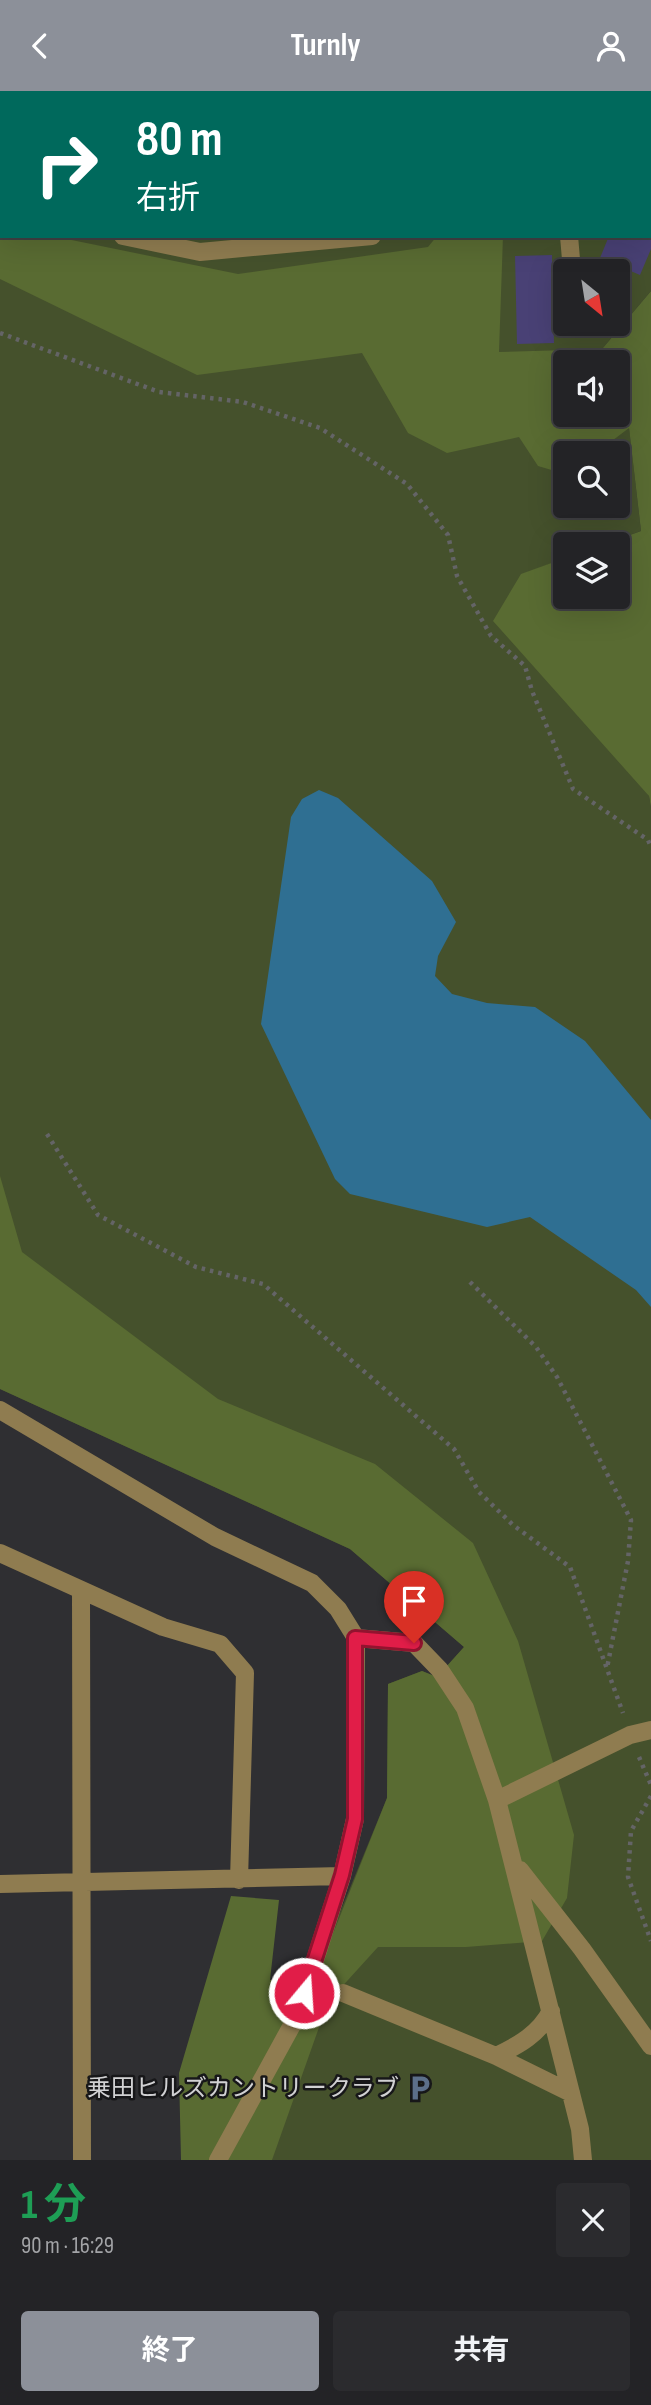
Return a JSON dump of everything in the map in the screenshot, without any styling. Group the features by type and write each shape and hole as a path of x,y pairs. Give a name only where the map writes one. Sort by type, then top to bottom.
{"street":[{"path":"133,238 200,251 349,238"},
{"path":"569,238 571,259"},
{"path":"0,1410 215,1537 312,1583 338,1609 355,1638 355,1819 342,1875 297,2016 218,2160"},
{"path":"0,1553 163,1627 220,1644 245,1673 239,1880"},
{"path":"81,1590 82,2160"},
{"path":"355,1638 414,1643 440,1670 465,1708 515,1865 580,2129 583,2160"},
{"path":"496,1800 631,1735 651,1730"},
{"path":"515,1865 582,1949 651,2046"},
{"path":"0,1884 239,1880 342,1875"},
{"path":"344,1993 496,2056 571,2093"},
{"path":"496,2056 528,2038 544,2025 551,2011"}],"path":[{"path":"0,333 159,392 243,401 320,428 407,484 448,535 457,576 491,636 525,666 532,691 573,789 648,840 651,847"},
{"path":"47,1134 98,1215 196,1267 263,1284 454,1449 479,1492 513,1525 570,1567 651,1786"},
{"path":"470,1282 537,1347 557,1377 631,1520 628,1561 607,1669"},
{"path":"651,1796 631,1831 628,1877 651,1941"}],"green space":[{"name":"乗田ヒルズカントリークラブ","path":"0,238 651,238 651,291 630,316 630,259 553,259 553,336 613,336 602,350 553,350 553,427 629,427 641,531 630,535 630,532 553,532 553,563 521,575 649,796 651,808 651,2160 238,2160 387,1798 388,1684 422,1671 437,1677 464,1647 350,1549 0,1389"},
{"path":"0,238 62,238 238,274 428,247 435,238 503,238 499,352 553,350 553,427 630,427 630,350 568,350 602,349 613,336 630,336 630,316 651,291 651,808 649,796 493,621 521,574 553,562 553,609 630,609 630,535 641,531 629,428 612,441 553,441 553,470 538,466 519,437 447,453 408,433 362,353 197,375 0,279"},
{"path":"0,1176 22,1252 218,1399 375,1464 473,1543 518,1641 574,1835 567,1898 542,1941 466,1947 378,1947 328,2002 272,2160 181,2160 179,2073 231,1896 279,1900 270,1980 315,1979 387,1798 388,1684 422,1671 437,1677 464,1647 350,1549 0,1389"}],"water":[{"path":"319,790 338,798 432,881 456,922 438,956 435,976 452,994 487,1003 535,1007 585,1041 651,1120 651,1307 636,1290 530,1217 487,1227 350,1194 335,1179 261,1024 291,817 302,799"}],"building":[{"path":"608,238 651,238 651,249 640,275 630,271 630,259 600,258"},
{"path":"552,255 554,343 517,344 515,256"}],"place":[{"name":"乗田ヒルズカントリークラブ","path":"420,2088"}],"route":[{"path":"304,1993 342,1875 355,1819 355,1638 414,1643"}]}
